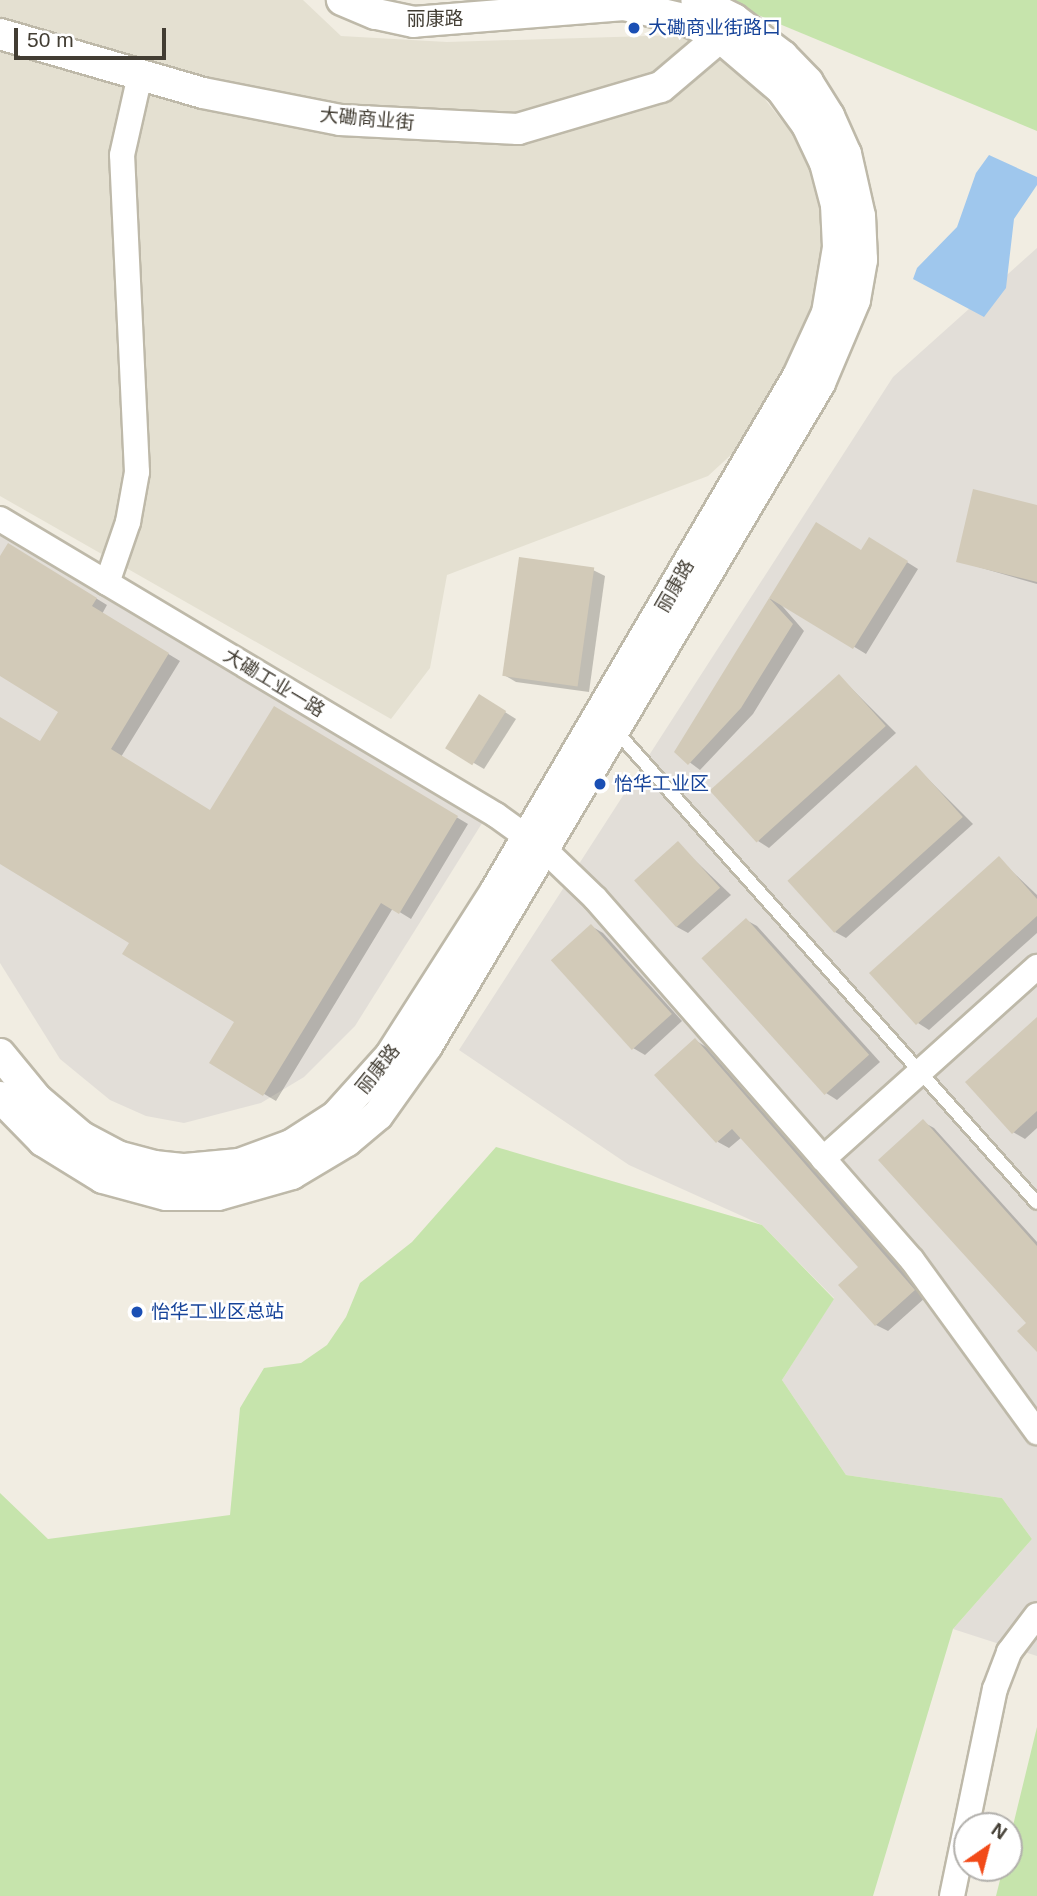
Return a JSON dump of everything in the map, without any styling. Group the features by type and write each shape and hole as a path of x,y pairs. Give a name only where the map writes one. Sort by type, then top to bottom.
{"street":[{"name":"丽康路","path":"0,1097 62,1155 103,1178 139,1190 218,1195 292,1174 364,1129 393,1096 820,334 833,291 837,215 821,153 781,89 720,37 674,16 624,5 415,22 375,14 342,0"},
{"name":"丽康路","path":"0,1054 50,1111 94,1146 117,1156 185,1169 239,1164 273,1153 337,1116 375,1076 616,731 832,361 855,300 862,260 852,174 839,134 819,98 768,43 734,19 696,0"},
{"name":"大磡商业街","path":"0,34 203,93 340,120 519,129 661,87 720,37"},
{"path":"107,583 128,523 136,472 122,155 140,75"},
{"name":"大磡工业一路","path":"0,519 537,843 595,898 919,1269 1037,1432"},
{"path":"823,1159 1037,967"},
{"path":"952,1896 995,1689 1009,1652 1037,1615"}],"lane":[{"path":"616,731 1037,1203"}],"shaded area":[{"path":"0,0 303,0 341,36 447,42 680,35 743,71 803,148 825,230 814,311 745,442 708,476 447,575 430,668 391,719 0,496"},
{"path":"1037,248 1037,1656 953,1629 1032,1539 1002,1498 846,1475 782,1380 834,1298 762,1225 629,1165 459,1050 893,377"},
{"path":"0,532 484,820 355,1026 304,1077 261,1103 184,1123 146,1116 110,1100 60,1059 0,963"}],"green space":[{"path":"722,0 1037,0 1037,131"},
{"path":"496,1147 762,1225 834,1299 782,1380 846,1475 1002,1498 1032,1539 953,1629 873,1896 0,1896 0,1493 48,1539 230,1515 240,1408 264,1368 301,1363 327,1345 346,1317 360,1283 412,1242"},
{"path":"1037,1727 1037,1896 996,1896 1000,1882 1023,1882 1023,1812 1016,1812"}],"water":[{"path":"989,155 1037,177 1037,185 1014,219 1006,288 984,317 913,279 917,268 957,227 976,173"}],"building":[{"path":"973,489 1037,505 1037,582 956,562"},
{"path":"816,522 861,550 869,537 908,561 853,649 769,598"},
{"path":"8,543 97,598 92,606 169,653 111,749 210,810 274,706 458,816 399,914 381,903 263,1096 209,1063 234,1022 122,954 129,943 0,864 0,717 40,741 58,712 0,676 0,556"},
{"path":"519,557 594,568 578,686 502,676"},
{"path":"769,598 793,624 741,708 688,765 674,752"},
{"path":"839,674 886,726 757,842 710,790"},
{"path":"479,694 506,711 472,765 445,748"},
{"path":"916,765 963,817 834,933 787,881"},
{"path":"678,841 720,888 676,927 634,880"},
{"path":"999,856 1037,899 1037,916 916,1025 869,973"},
{"path":"746,918 869,1055 825,1095 701,958"},
{"path":"591,924 672,1014 632,1050 551,960"},
{"path":"1037,1017 1037,1111 1012,1134 965,1082"},
{"path":"695,1038 915,1290 875,1326 838,1285 858,1267 732,1129 716,1143 654,1075"},
{"path":"923,1119 1037,1246 1037,1352 1017,1331 1026,1323 878,1160"}],"place":[{"name":"大磡商业街路口","path":"634,28"},
{"name":"怡华工业区","path":"600,784"},
{"name":"怡华工业区总站","path":"137,1312"}]}
